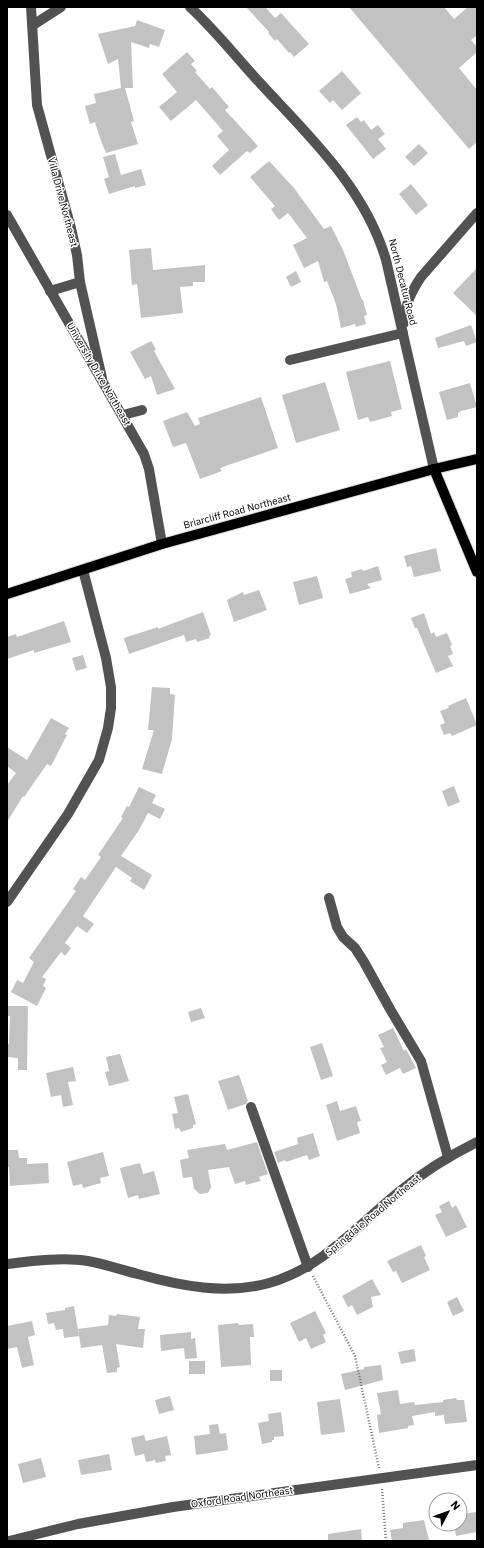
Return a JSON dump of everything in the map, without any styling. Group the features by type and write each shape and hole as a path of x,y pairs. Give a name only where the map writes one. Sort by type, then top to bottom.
{"main road":[{"name":"Briarcliff Road Northeast","path":"7,594 162,544 434,469 477,459"},
{"name":"North Decatur Road","path":"434,469 477,572"}],"street":[{"name":"Villa Drive Northeast","path":"31,7 37,105 71,228 77,254 80,282 102,378"},
{"path":"33,25 60,7"},
{"name":"North Decatur Road","path":"190,7 318,146 350,185 371,220 380,239 434,469"},
{"path":"290,360 403,333 406,304 414,286 477,213"},
{"name":"University Drive Northeast","path":"7,215 102,378 144,454 149,469 162,544"},
{"path":"50,291 80,282"},
{"path":"123,415 142,410"},
{"path":"7,902 76,800 99,760 108,728 111,708 111,686 106,658 83,570"},
{"path":"329,898 337,926 343,937 355,948 364,962 420,1062 448,1157"},
{"path":"251,1107 308,1267"},
{"name":"Springdale Road Northeast","path":"7,1264 47,1260 87,1261 178,1284 196,1287 224,1288 268,1283 308,1267 344,1241 423,1173 448,1157 477,1142"},
{"name":"Oxford Road Northeast","path":"9,1541 78,1524 173,1507 477,1465"}],"path":[{"path":"308,1267 355,1356 381,1478 386,1541"}],"building":[{"path":"246,7 265,7 275,18 281,13 309,44 294,57 277,39 275,41 268,33 269,32"},
{"path":"349,7 444,7 454,19 468,7 477,7 477,35 471,40 477,47 477,52 459,68 477,90 477,142 469,149"},
{"path":"137,20 165,30 159,47 150,44 149,48 131,42 133,88 125,88 134,121 131,122 138,144 106,153 95,122 90,124 85,106 96,103 94,94 121,88 118,59 108,64 98,34 135,26"},
{"path":"187,52 195,61 191,64 197,71 195,72 210,89 212,87 229,107 225,110 258,146 250,153 247,151 220,175 212,166 229,150 217,136 223,131 196,100 171,121 159,107 177,92 162,74"},
{"path":"342,71 361,93 342,110 333,100 330,103 319,91"},
{"path":"357,117 361,122 364,120 371,130 378,125 385,134 378,139 386,149 373,159 346,125"},
{"path":"419,144 428,153 414,166 405,157"},
{"path":"115,154 121,175 141,169 146,185 135,188 135,186 109,194 104,179 109,177 103,157"},
{"path":"269,161 294,188 324,229 331,226 343,250 363,300 367,315 364,316 366,324 356,327 355,324 341,328 336,304 327,281 324,282 318,261 304,268 293,245 307,238 288,213 279,220 271,209 275,206 250,177"},
{"path":"411,184 428,205 416,215 399,194"},
{"path":"151,248 153,270 205,265 205,282 193,282 193,286 180,287 183,313 141,318 137,284 132,285 129,250"},
{"path":"477,268 477,316 453,293"},
{"path":"296,271 301,282 291,287 286,277"},
{"path":"471,325 477,342 466,346 464,341 438,348 435,338"},
{"path":"151,341 156,349 154,351 175,389 157,395 151,376 145,379 130,352"},
{"path":"390,361 402,409 391,412 392,416 370,422 368,417 358,420 346,372"},
{"path":"325,382 340,430 296,443 282,395"},
{"path":"470,383 477,407 461,411 458,413 458,417 447,420 439,392"},
{"path":"261,397 278,448 220,468 222,471 200,479 186,443 173,447 163,421 187,412 195,426 200,424 198,418"},
{"path":"436,548 441,571 414,577 411,566 407,567 404,556"},
{"path":"378,566 382,580 367,584 371,588 350,594 345,579 352,577 351,572 362,569 363,571"},
{"path":"317,576 323,598 299,605 293,582"},
{"path":"259,590 267,610 234,622 227,600 243,592 244,595"},
{"path":"203,612 211,635 209,636 210,638 197,642 196,639 186,642 184,635 129,654 124,638 158,627 158,629"},
{"path":"424,613 431,634 434,632 436,637 447,633 452,645 450,646 453,654 448,656 453,666 436,673 417,628 415,628 411,618"},
{"path":"64,621 71,642 34,653 34,650 7,659 7,637 16,634 17,637"},
{"path":"83,655 87,668 76,671 72,658"},
{"path":"152,687 170,688 170,694 175,695 172,739 162,774 142,769 154,730 148,730"},
{"path":"466,698 477,725 452,736 450,733 444,735 440,725 445,723 440,711 449,708 448,706"},
{"path":"51,718 69,728 65,734 67,735 51,766 47,764 24,797 23,796 7,822 7,785 16,773 7,766 7,747 27,760"},
{"path":"454,786 460,802 448,807 442,791"},
{"path":"139,787 156,795 152,803 165,809 160,819 148,813 139,830 121,856 152,875 144,890 130,881 132,878 116,867 83,916 94,924 87,933 77,926 65,943 71,948 65,956 61,952 42,977 46,979 43,986 46,988 37,1006 11,992 17,980 23,983 34,962 29,958 76,891 73,889 81,877 85,880 101,857 98,855 123,818 121,817 127,806 129,807"},
{"path":"7,1006 28,1006 27,1070 18,1070 18,1058 7,1057 10,1016 7,1016"},
{"path":"201,1008 205,1018 191,1022 188,1012"},
{"path":"393,1028 404,1051 406,1049 416,1068 403,1074 400,1068 386,1075 381,1065 387,1062 380,1048 384,1047 378,1035"},
{"path":"322,1043 333,1076 321,1080 310,1047"},
{"path":"120,1054 129,1081 109,1086 105,1072 109,1071 106,1057"},
{"path":"73,1067 76,1081 68,1082 73,1105 63,1107 61,1095 51,1097 46,1073"},
{"path":"239,1075 248,1101 246,1104 228,1110 218,1081"},
{"path":"188,1094 196,1124 193,1125 193,1128 181,1132 179,1128 175,1129 172,1114 178,1113 174,1097"},
{"path":"337,1101 340,1111 356,1106 361,1121 357,1122 360,1133 337,1141 326,1105"},
{"path":"313,1133 320,1156 309,1160 307,1155 278,1163 274,1152 298,1144 297,1138"},
{"path":"257,1142 268,1174 259,1177 261,1181 246,1185 245,1181 235,1184 229,1167 208,1170 211,1187 208,1193 200,1194 194,1189 192,1177 183,1178 180,1160 189,1158 187,1150 225,1144 227,1150"},
{"path":"7,1150 18,1150 19,1158 27,1158 27,1164 48,1163 49,1183 10,1186 9,1167 7,1167"},
{"path":"103,1152 109,1176 100,1178 101,1183 83,1188 82,1184 73,1186 67,1162"},
{"path":"140,1163 143,1174 154,1171 160,1194 139,1199 138,1195 128,1198 120,1168"},
{"path":"449,1201 452,1208 456,1205 467,1227 446,1237 435,1215 442,1212 439,1206"},
{"path":"421,1245 426,1256 424,1257 430,1270 402,1283 396,1271 393,1272 387,1261"},
{"path":"372,1279 381,1295 371,1297 373,1307 357,1315 352,1305 348,1307 342,1296"},
{"path":"457,1297 464,1311 453,1316 447,1302"},
{"path":"74,1306 79,1336 64,1338 63,1329 56,1330 54,1323 48,1324 46,1313 65,1310 65,1308"},
{"path":"315,1311 326,1333 323,1335 326,1342 311,1349 306,1338 299,1342 290,1323"},
{"path":"117,1314 140,1317 138,1329 145,1329 143,1348 116,1344 120,1367 117,1368 117,1372 107,1373 102,1345 81,1348 78,1329 108,1325 109,1315 116,1316"},
{"path":"32,1321 35,1335 28,1337 34,1365 22,1368 17,1347 7,1349 7,1326"},
{"path":"238,1323 239,1325 253,1324 254,1337 250,1337 251,1365 221,1367 218,1325"},
{"path":"191,1332 191,1339 195,1338 197,1358 185,1359 184,1348 161,1351 160,1335"},
{"path":"414,1349 416,1361 401,1364 398,1352"},
{"path":"189,1361 205,1361 205,1374 189,1374"},
{"path":"381,1365 383,1380 345,1390 341,1374 364,1369 364,1367"},
{"path":"270,1370 282,1370 282,1381 270,1381"},
{"path":"398,1390 400,1404 414,1402 415,1405 443,1402 443,1400 456,1398 457,1400 464,1400 467,1422 445,1424 444,1415 435,1416 435,1412 412,1416 414,1425 408,1426 408,1428 379,1433 377,1415 381,1414 377,1393"},
{"path":"170,1396 174,1410 159,1414 155,1400"},
{"path":"340,1399 345,1432 321,1435 317,1402"},
{"path":"281,1412 284,1436 274,1437 272,1442 262,1444 258,1423 269,1421 268,1414"},
{"path":"218,1424 220,1434 226,1433 228,1450 196,1455 194,1436 210,1434 209,1425"},
{"path":"144,1435 146,1441 167,1436 171,1455 165,1456 166,1461 156,1463 155,1460 146,1462 144,1454 135,1456 131,1438"},
{"path":"109,1454 112,1470 81,1475 78,1460"},
{"path":"41,1458 46,1477 23,1483 18,1464"},
{"path":"477,1512 477,1532 456,1536 455,1532 468,1532 468,1513"},
{"path":"424,1520 429,1540 392,1541 390,1530 403,1528 403,1523"},
{"path":"361,1529 362,1541 328,1541 328,1534"}]}
